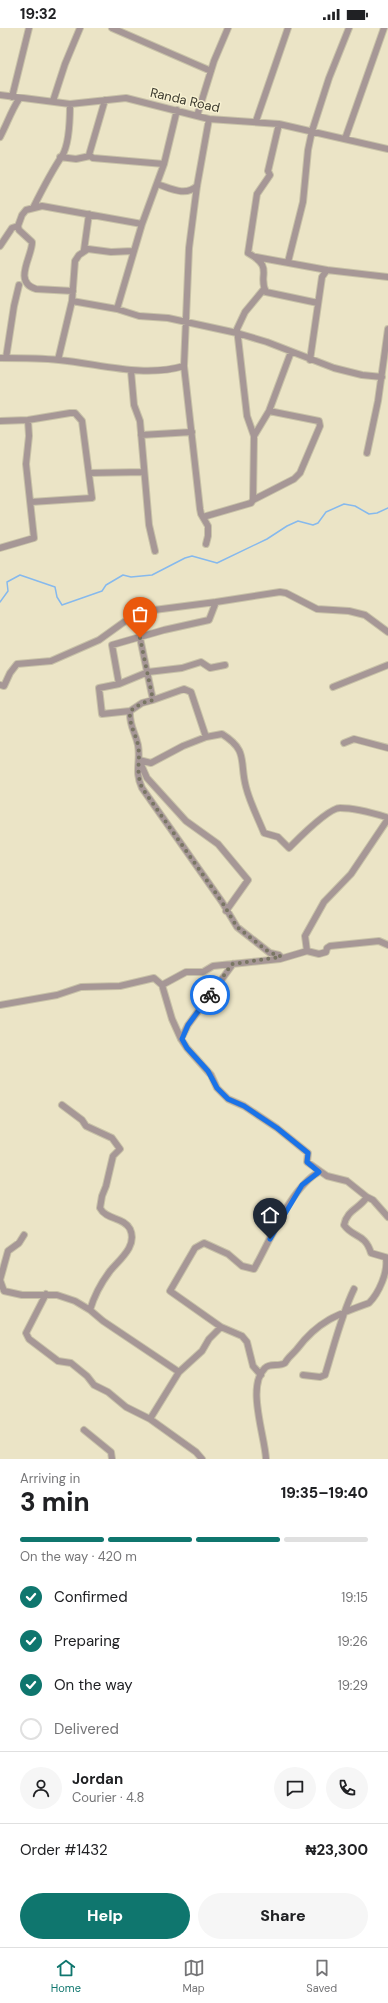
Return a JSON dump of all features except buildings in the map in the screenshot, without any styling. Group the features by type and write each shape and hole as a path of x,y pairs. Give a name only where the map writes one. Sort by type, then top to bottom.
{"street":[{"path":"0,137 9,120 15,98 29,28"},
{"path":"53,101 65,64 80,28"},
{"path":"112,28 211,71"},
{"path":"197,116 211,71 228,28"},
{"path":"256,121 288,28"},
{"path":"288,262 303,202 308,150 312,132 329,78 349,28"},
{"path":"345,139 384,28"},
{"name":"Randa Road","path":"0,95 70,104 131,98 209,119 256,121 279,124 388,149"},
{"path":"90,156 105,100"},
{"path":"33,208 63,155 71,122 70,104"},
{"path":"117,309 133,251 164,164 177,110"},
{"path":"206,544 209,530 200,509 184,366 189,248 197,186 209,119"},
{"path":"279,124 268,171 270,175 257,194 247,249 248,253 256,257 327,270 388,277"},
{"path":"60,158 76,159 90,156 93,158 164,164"},
{"path":"157,184 181,192 192,190 197,186"},
{"path":"73,291 36,289 31,288 27,284 24,271 32,242 19,230 18,226 22,215 33,208 42,206 142,224"},
{"path":"58,360 72,301 75,261 84,250 89,214"},
{"path":"0,246 12,228 18,226"},
{"path":"84,250 111,252 133,251"},
{"path":"253,500 254,436 247,416 237,329 245,312 264,289 264,268 256,257"},
{"path":"310,360 322,277 327,270"},
{"path":"19,285 3,358 58,360 131,371 169,370 184,366"},
{"path":"264,289 269,293 318,303"},
{"path":"72,301 117,309 139,316 168,318 237,333 267,342 310,360 362,375 382,377"},
{"path":"367,453 382,377 388,329"},
{"path":"254,436 269,411 291,352"},
{"path":"131,371 134,405 138,416 141,435 149,525 155,551"},
{"path":"203,517 251,503 253,500 294,479 300,473 320,426 319,421 269,411"},
{"path":"0,421 28,420 70,413 80,417 92,498 31,502"},
{"path":"0,548 34,538 26,464 29,436 28,420"},
{"path":"141,435 192,432"},
{"path":"89,473 144,472"},
{"path":"0,685 4,686 10,673 17,664 51,661 99,640 124,622 154,610 216,602 248,596 280,592 286,593 317,609 349,611 365,615 388,632"},
{"path":"119,684 112,645 164,630 209,620 216,602"},
{"path":"140,638 153,700"},
{"path":"206,737 191,692 184,689 142,703 130,711 102,714 99,688 119,684 148,672 182,668 201,662 210,668 225,665"},
{"path":"333,687 388,665"},
{"path":"130,711 129,722 136,738 139,760 137,774 142,788 233,923 244,934 270,953 281,957"},
{"path":"139,760 151,763 183,746 206,737 222,734 235,742 240,751 245,785 264,833 278,837 289,848 321,818 338,808 374,813 386,817 388,820 350,874 324,902 305,936 307,951"},
{"path":"344,743 354,739 388,748"},
{"path":"139,760 147,778 186,821 218,844 248,880 226,911"},
{"path":"162,985 186,972 203,972 213,966 281,957 307,951 319,954 326,952 327,948 330,946 376,941 388,945"},
{"path":"182,1039 188,1025 232,964"},
{"path":"0,1005 57,996 81,987 120,986 154,978 162,985 172,1019 187,1048 208,1071 217,1088 228,1099 244,1106 296,1142 308,1153 307,1162 319,1172 327,1176 347,1181 373,1200 388,1217"},
{"path":"62,1105 82,1120 86,1126 112,1138 120,1149 113,1156 100,1208 105,1214 127,1225 131,1231 130,1244 125,1255 110,1272 95,1295 90,1310"},
{"path":"261,1375 253,1366 247,1342 242,1336 221,1327 170,1291 195,1248 204,1243 228,1254 242,1266 254,1269 278,1223 302,1185 319,1172"},
{"path":"266,1459 263,1430 257,1406 261,1375 268,1366 285,1363 315,1327 328,1321 343,1311 371,1301 386,1275 387,1258 370,1253 362,1237 347,1230 344,1225 348,1213 364,1203 367,1197"},
{"path":"24,1235 19,1243 8,1251 2,1267 0,1280 4,1291 10,1293 46,1294 62,1297 90,1310 103,1321 179,1372"},
{"path":"303,1375 320,1377 325,1375 341,1324 343,1311 354,1288"},
{"path":"46,1294 26,1333 29,1339 58,1361 71,1363 88,1376 94,1385 108,1392 126,1407 150,1419 196,1452 202,1459"},
{"path":"328,1321 341,1324"},
{"path":"150,1419 179,1372 202,1352 209,1339 221,1327"},
{"path":"84,1430 111,1452 112,1459"}],"waterway":[{"path":"0,602 8,591 7,582 20,575 55,587 57,597 62,605 102,591 106,585 123,575 131,577 152,575 192,556 217,563 267,539 298,521 313,525 318,523 326,512 344,504 355,506 369,514 377,513 388,508"}],"way so far":[{"path":"140,638 153,700 142,703 130,711 129,722 136,738 139,752 137,774 142,788 150,802 222,902 233,923 244,934 270,953 281,956 280,959 232,964 210,995"}],"route":[{"path":"210,995 188,1025 182,1039 187,1048 208,1071 217,1088 228,1099 244,1106 277,1128 288,1138 296,1142 308,1153 307,1162 319,1172 312,1175 302,1185 278,1223 270,1239"}]}
